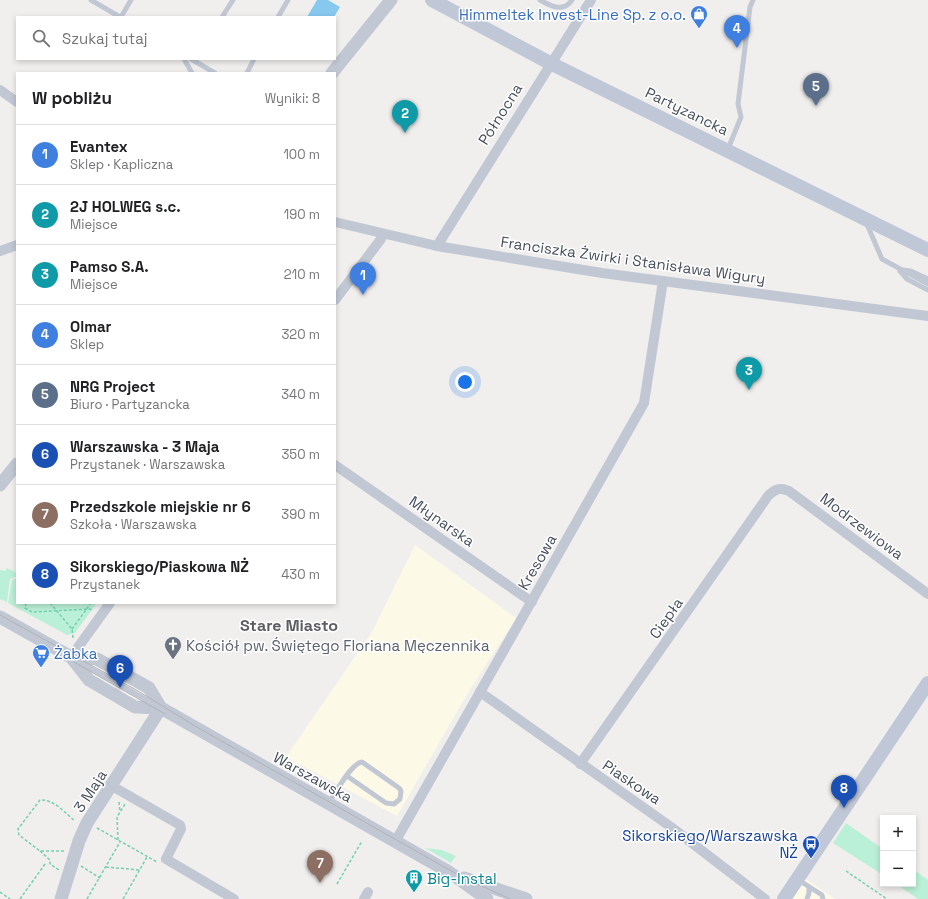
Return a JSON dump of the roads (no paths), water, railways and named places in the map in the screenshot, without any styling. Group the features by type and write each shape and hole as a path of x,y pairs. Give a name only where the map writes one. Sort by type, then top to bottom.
{"main road":[{"name":"Partyzancka","path":"432,0 550,63 928,250"},
{"path":"788,898 803,883 928,683"}],"street":[{"path":"333,72 391,0"},
{"name":"Północna","path":"437,246 550,63 591,0"},
{"path":"0,90 16,101"},
{"name":"Franciszka Żwirki i Stanisława Wigury","path":"336,222 437,246 602,273 928,316"},
{"path":"336,299 381,239 383,234"},
{"path":"0,251 16,245"},
{"name":"Kresowa","path":"395,842 644,403 663,281"},
{"path":"0,485 16,465"},
{"name":"Młynarska","path":"336,466 532,602"},
{"name":"Modrzewiowa","path":"776,489 785,489 790,491 928,594"},
{"name":"Ciepła","path":"580,764 768,496 776,489"},
{"path":"71,657 109,604"},
{"name":"Warszawska","path":"0,617 71,657 97,659 142,684 150,691 161,708 493,898"},
{"name":"Warszawska","path":"71,657 86,678 135,707 161,708"},
{"name":"Piaskowa","path":"480,692 671,827 765,899"},
{"name":"3 Maja","path":"61,899 79,841 88,823 115,791 161,708"},
{"path":"115,791 180,825 181,829 166,859 234,899"},
{"name":"Warszawska","path":"449,872 526,899"}],"lane":[{"path":"91,0 118,16"},
{"path":"121,16 131,0"},
{"path":"223,16 233,0"},
{"path":"279,16 288,0"},
{"path":"540,0 554,7 563,8 569,5 572,0"},
{"path":"727,150 741,116 738,104 750,7 753,0"},
{"path":"185,60 191,72"},
{"path":"195,60 213,72"},
{"path":"247,72 253,60"},
{"path":"864,218 882,259 928,284"},
{"path":"900,270 911,271 928,279"},
{"path":"900,270 907,279 928,290"},
{"path":"328,804 347,776 358,762 365,764 399,788 401,791 400,799 394,804 386,803 347,776"},
{"path":"803,883 809,893 806,899"},
{"path":"803,883 822,895 823,899"}],"water":[{"path":"317,0 328,0 340,7 335,16 308,16"}],"tram line":[{"path":"0,615 138,691 195,726 462,877 510,899"},
{"path":"74,662 165,714"}],"place":[{"name":"Himmeltek Invest-Line Sp. z o.o.","path":"699,29"},
{"name":"Olmar","path":"737,48"},
{"name":"NRG Project","path":"816,106"},
{"name":"2J HOLWEG s.c.","path":"405,133"},
{"name":"Evantex","path":"363,295"},
{"name":"Pamso S.A.","path":"749,390"},
{"name":"Kościół pw. Świętego Floriana Męczennika","path":"173,660"},
{"name":"Żabka","path":"41,668"},
{"name":"Warszawska - 3 Maja","path":"120,688"},
{"name":"Sikorskiego/Piaskowa NŻ","path":"844,808"},
{"name":"Sikorskiego/Warszawska NŻ","path":"811,859"},
{"name":"Przedszkole miejskie nr 6","path":"320,883"},
{"name":"Big-Instal","path":"414,893"}],"district":[{"name":"Stare Miasto","path":"289,625"}]}
